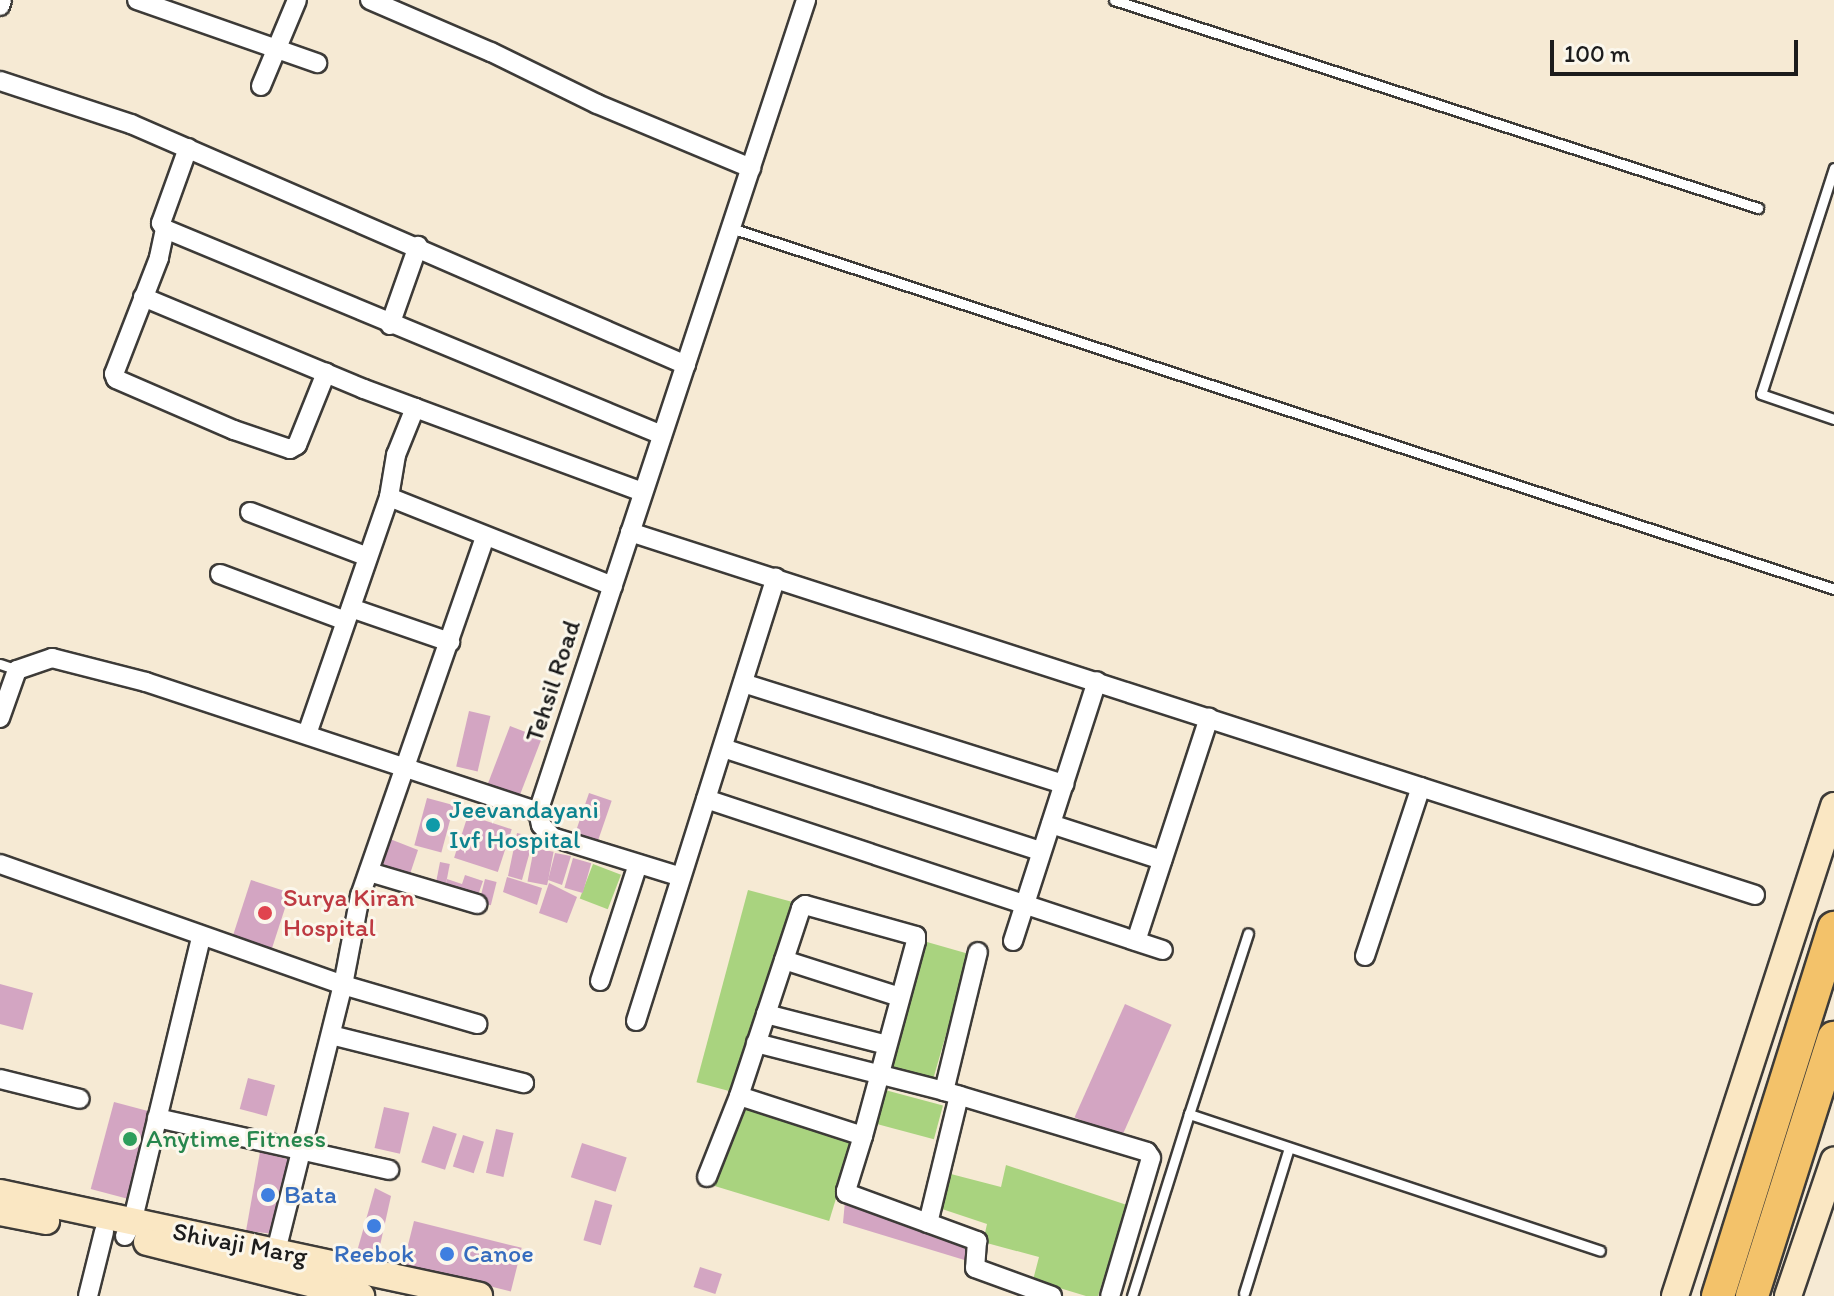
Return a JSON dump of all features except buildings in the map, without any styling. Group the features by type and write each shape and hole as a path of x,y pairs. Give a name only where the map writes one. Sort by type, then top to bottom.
{"highway":[{"path":"1718,1296 1834,928"},
{"path":"1752,1296 1834,1038"}],"main road":[{"path":"1675,1296 1834,806"},
{"path":"1788,1296 1834,1161"},
{"name":"Shivaji Marg","path":"0,1193 120,1231"},
{"name":"Shivaji Marg","path":"0,1212 120,1231 426,1290 479,1296"},
{"name":"Shivaji Marg","path":"273,1262 361,1296"}],"street":[{"path":"0,6 2,0"},
{"path":"137,0 317,63"},
{"path":"261,86 297,0"},
{"path":"370,0 491,52 597,104 751,168"},
{"name":"Tehsil Road","path":"538,812 806,0"},
{"path":"0,81 131,124 418,246 686,365"},
{"path":"188,148 161,223 165,229 390,325 662,435"},
{"path":"165,229 164,243 114,377 234,430 290,449 297,445 326,373"},
{"path":"390,325 418,246"},
{"path":"143,297 415,408 643,492"},
{"path":"307,734 389,497 396,455 415,408"},
{"path":"389,497 613,586"},
{"path":"250,512 368,557"},
{"path":"630,532 1755,895"},
{"path":"273,1262 343,985 360,896 408,766 485,537"},
{"path":"220,574 450,642"},
{"path":"636,1021 776,578"},
{"path":"0,718 9,667 52,658 67,661 408,766 538,812 541,825 552,837 681,877"},
{"path":"1013,941 1097,681"},
{"path":"743,683 1064,784"},
{"path":"1136,941 1209,718"},
{"path":"723,748 1040,851"},
{"path":"1365,956 1421,787"},
{"path":"706,799 1163,950"},
{"path":"1051,824 1162,860"},
{"path":"0,864 343,985 477,1024"},
{"path":"600,981 638,864"},
{"path":"369,872 477,904"},
{"path":"707,1177 739,1096 801,908 805,905 913,934 916,941 846,1193 977,1241 977,1270 1052,1296"},
{"path":"88,1296 120,1231 157,1118 201,937"},
{"path":"928,1223 978,952"},
{"path":"784,960 900,997"},
{"path":"766,1014 887,1045"},
{"path":"331,1035 524,1083"},
{"path":"756,1043 951,1093 1081,1130 1150,1155 1110,1296"},
{"path":"0,1079 80,1099"},
{"path":"739,1096 863,1136"},
{"path":"157,1118 389,1170"}],"lane":[{"path":"1114,0 1758,208"},
{"path":"1834,168 1761,394 1834,419"},
{"path":"731,228 1834,589"},
{"path":"1132,1296 1248,933"},
{"path":"1189,1114 1600,1251"},
{"path":"1244,1293 1289,1148"}],"green space":[{"path":"593,864 621,875 608,909 580,899"},
{"path":"748,890 796,903 745,1095 696,1082"},
{"path":"920,940 969,954 933,1080 884,1066"},
{"path":"885,1090 943,1106 934,1139 876,1124"},
{"path":"732,1094 856,1132 829,1221 705,1183"},
{"path":"1006,1165 1127,1205 1098,1296 1086,1296 1033,1280 1039,1257 983,1242 987,1224 936,1207 947,1173 1001,1187"}],"place":[{"name":"Jeevandayani Ivf Hospital","path":"433,825"},
{"name":"Surya Kiran Hospital","path":"265,913"},
{"name":"Anytime Fitness","path":"130,1139"},
{"name":"Bata","path":"268,1195"},
{"name":"Reebok","path":"374,1226"},
{"name":"Canoe","path":"447,1254"}]}
